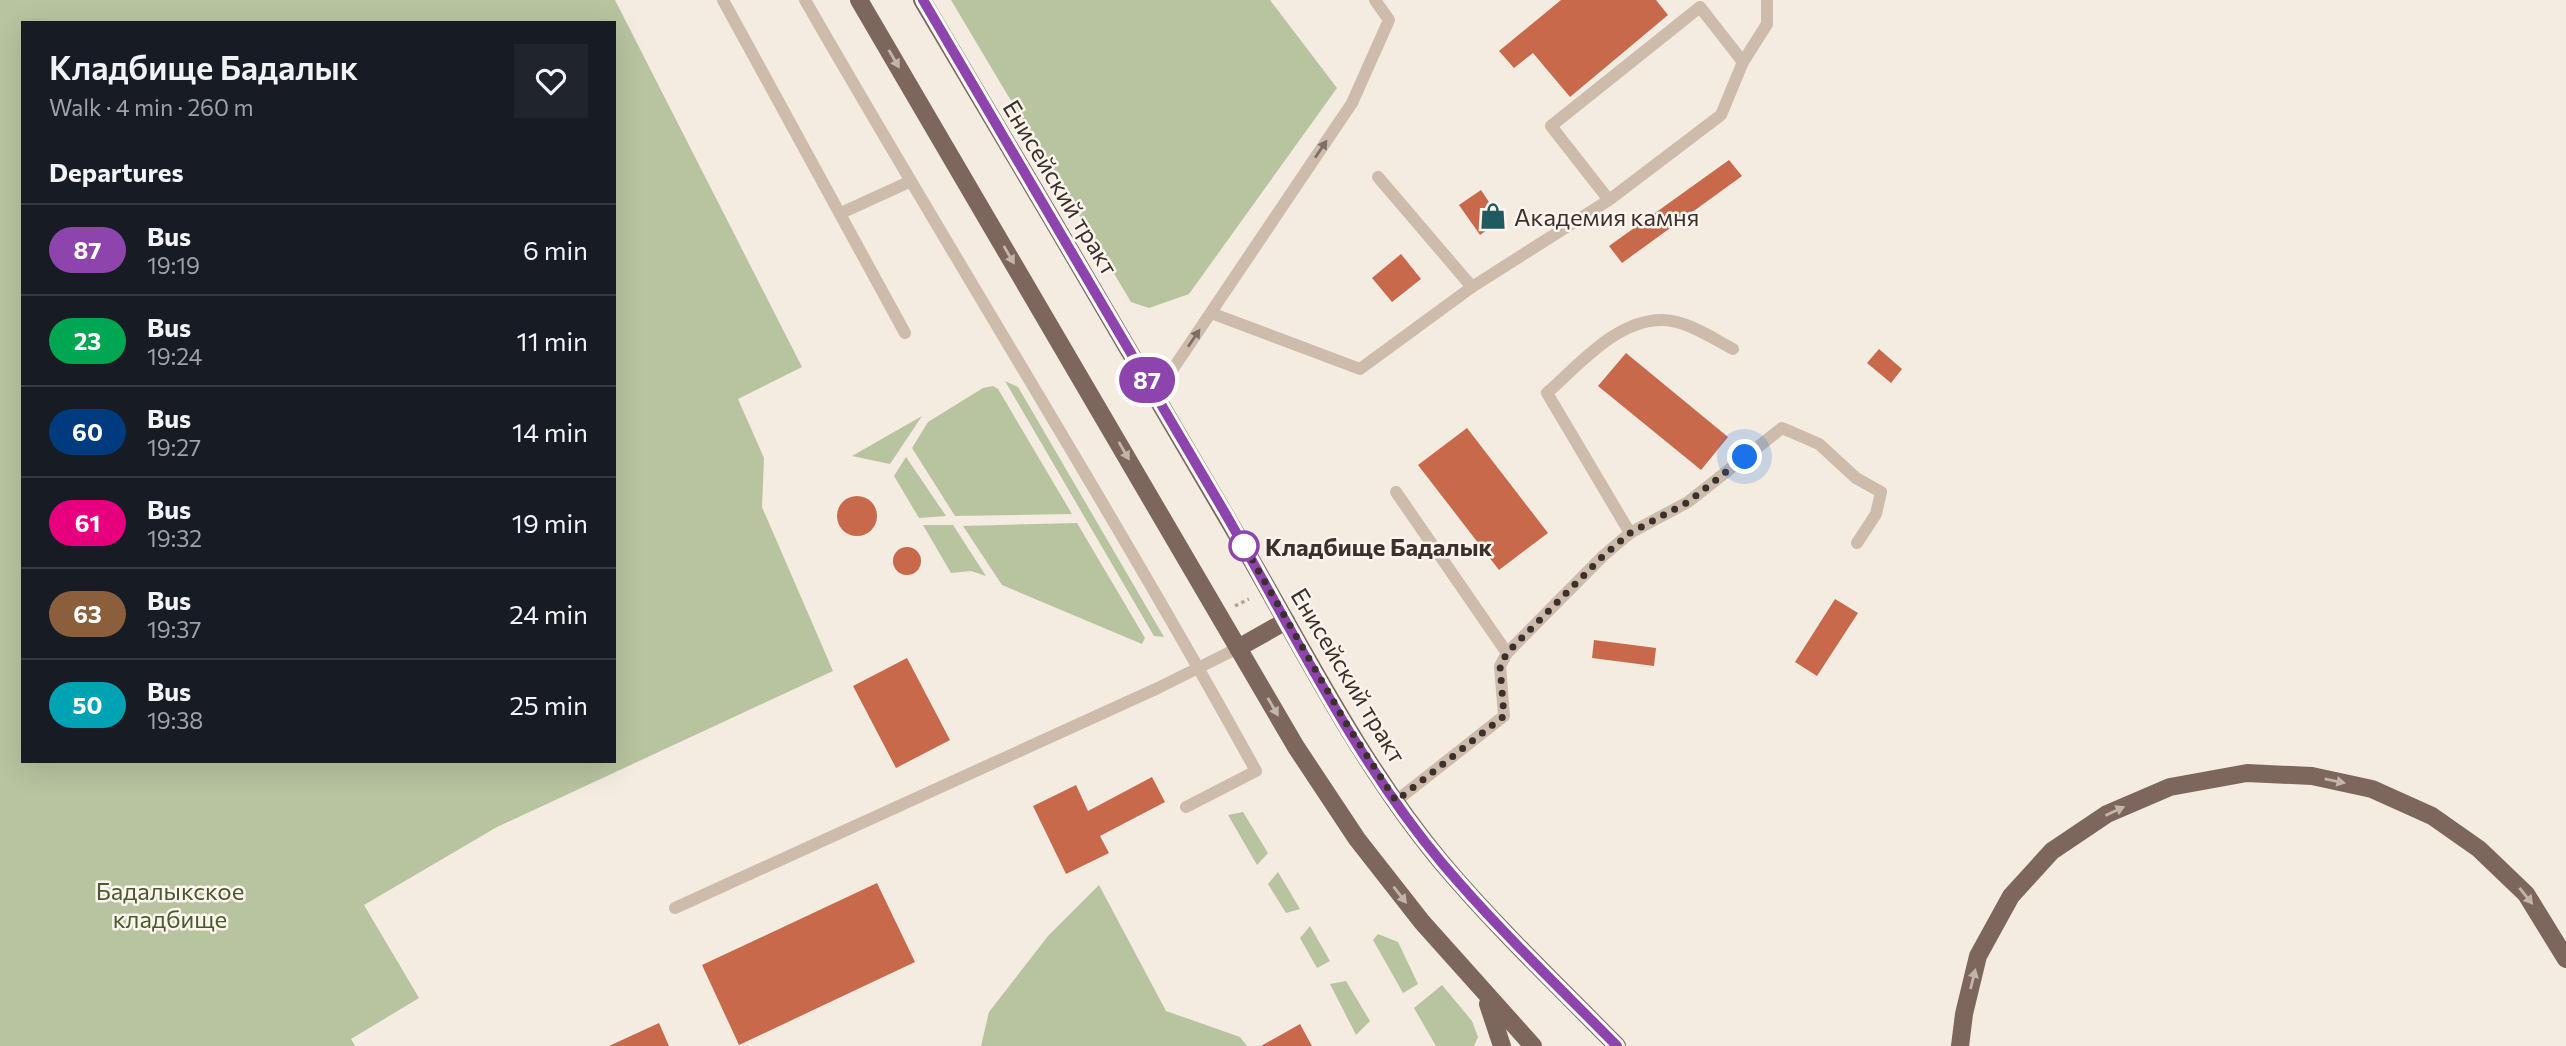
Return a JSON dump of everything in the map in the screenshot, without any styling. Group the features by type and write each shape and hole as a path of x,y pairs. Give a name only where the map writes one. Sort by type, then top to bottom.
{"main road":[{"path":"859,0 1296,747 1357,839 1422,922 1533,1046"},
{"name":"Енисейский тракт","path":"922,0 1156,394 1346,723 1396,801 1451,872 1505,932 1617,1046"},
{"path":"1238,648 1286,621"},
{"path":"1959,1046 1978,956 2011,896 2052,851 2107,814 2171,787 2246,773 2312,776 2372,789 2432,816 2479,849 2526,894 2566,959"},
{"path":"1484,994 1502,1046"}],"lane":[{"path":"723,0 905,333"},
{"path":"805,0 909,182 1199,668 1256,771 1186,807"},
{"path":"1156,394 1352,103 1390,20 1375,0"},
{"path":"1211,313 1360,369 1472,287 1609,200 1721,114 1743,62 1767,24 1767,0"},
{"path":"1609,200 1551,126 1700,6 1743,62"},
{"path":"1378,177 1472,287"},
{"path":"841,214 909,182"},
{"path":"1630,533 1547,393 1628,327 1663,320 1695,329 1733,349"},
{"path":"1396,801 1504,716 1500,666 1507,653 1603,556 1630,533 1688,502 1782,428 1819,444 1856,478 1881,492 1876,514 1857,543"},
{"path":"1396,492 1507,653"},
{"path":"675,908 1238,648"}],"path":[{"path":"1230,609 1249,599"}],"green space":[{"name":"Бадалыкское кладбище","path":"0,0 615,0 802,367 738,399 764,458 762,507 833,671 497,827 364,905 419,998 351,1039 355,1046 0,1046"},
{"path":"951,0 1270,0 1337,88 1189,294 1149,308 1131,302"},
{"path":"1005,381 1018,387 1164,637 1154,636"},
{"path":"993,386 998,389 1072,514 955,516 912,448 928,422 983,388"},
{"path":"922,416 890,464 852,456"},
{"path":"906,457 946,516 919,518 894,476"},
{"path":"1077,523 1145,638 1142,644 1002,585 963,526"},
{"path":"923,525 953,525 986,576 971,571 951,573"},
{"path":"1243,812 1268,853 1257,865 1228,815"},
{"path":"1278,872 1300,909 1286,913 1268,884"},
{"path":"1099,885 1166,1011 1240,1037 1247,1046 981,1046 989,1012 1048,936"},
{"path":"1310,926 1330,961 1317,968 1300,938"},
{"path":"1378,934 1398,942 1418,984 1403,993 1373,940"},
{"path":"1346,981 1370,1021 1356,1035 1330,984"},
{"path":"1442,985 1472,1021 1478,1037 1474,1046 1436,1046 1414,1008"}],"building":[{"path":"1561,0 1656,0 1668,15 1570,97 1533,53 1514,68 1499,51"},
{"path":"1729,160 1742,176 1622,263 1609,246"},
{"path":"1481,190 1501,220 1480,235 1459,205"},
{"path":"1401,254 1421,279 1392,302 1372,278"},
{"path":"1879,349 1902,369 1891,383 1867,363"},
{"path":"1626,353 1728,437 1701,470 1598,386"},
{"path":"1467,428 1548,533 1499,570 1418,465"},
{"path":"857,496 865,497 871,502 876,508 876,524 871,530 865,535 857,536 849,535 843,530 838,524 837,516 838,508 843,502 849,497"},
{"path":"907,547 917,551 921,561 917,571 907,575 897,571 893,561 897,551"},
{"path":"1835,599 1858,613 1817,676 1795,662"},
{"path":"1594,640 1656,648 1654,666 1592,658"},
{"path":"907,658 950,740 896,768 853,686"},
{"path":"1152,777 1165,802 1100,836 1109,853 1066,874 1033,806 1076,785 1088,811"},
{"path":"877,883 915,962 739,1045 702,965"},
{"path":"659,1023 669,1046 609,1046"},
{"path":"1300,1024 1312,1046 1261,1046"}],"bus line":[{"name":"87","path":"923,0 1156,394 1346,723 1396,801 1441,862 1505,932 1617,1046"}],"place":[{"name":"Академия камня","path":"1493,216"},
{"name":"Кладбище Бадалык","path":"1244,546"}],"route":[{"path":"1244,546 1242,542 1346,723 1396,801 1504,716 1500,666 1507,653 1603,556 1630,533 1688,502 1745,457"}]}
